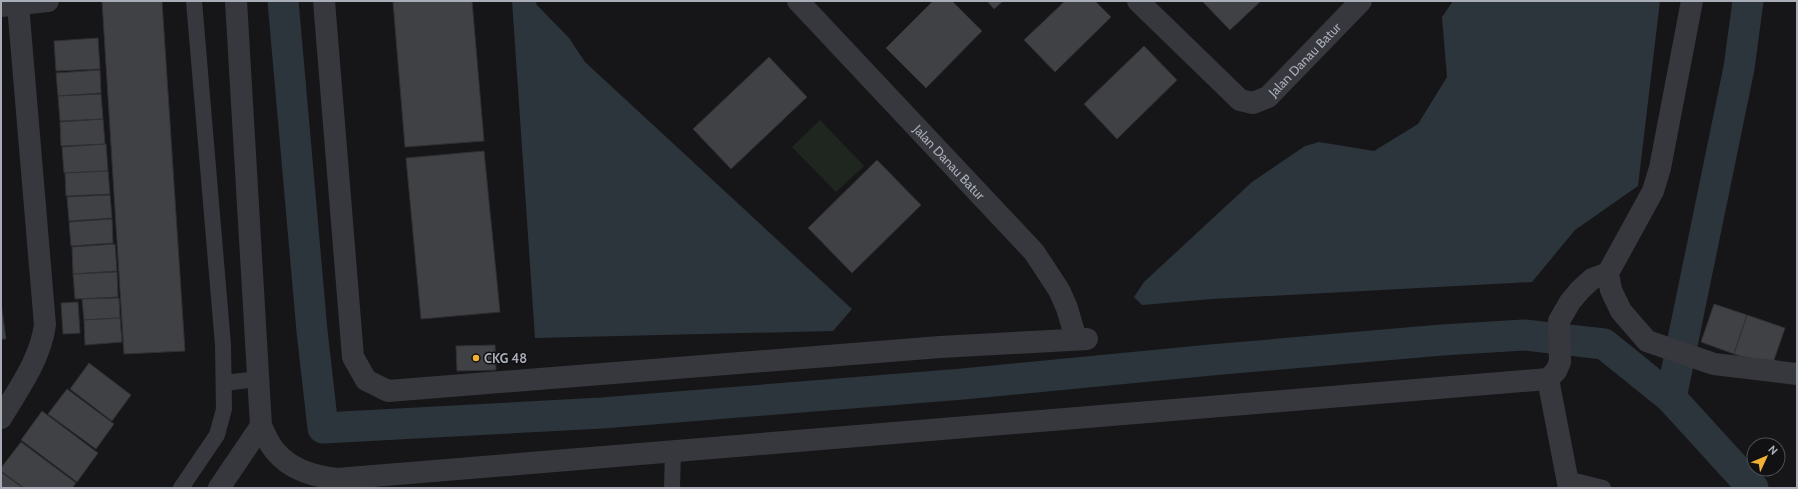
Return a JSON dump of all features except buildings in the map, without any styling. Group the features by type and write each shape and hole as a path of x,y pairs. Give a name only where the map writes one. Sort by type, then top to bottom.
{"street":[{"path":"1,418 35,362 44,336 45,325 10,6 48,1"},
{"path":"236,1 261,426 275,451 292,466 334,483 1554,371"},
{"name":"Jalan Danau Batur","path":"324,1 353,357 366,380 388,391 932,348 1081,339 1059,290 1034,252 798,1"},
{"name":"Jalan Danau Batur","path":"1138,1 1240,100 1253,103 1268,97 1361,1"},
{"path":"1692,1 1660,168 1653,191 1608,273 1611,290 1621,312 1647,341 1714,364 1797,374"},
{"path":"1568,484 1554,371 1559,321 1570,302 1586,284 1592,279 1608,273"},
{"path":"219,488 261,426"}],"lane":[{"path":"181,488 217,436 224,409 223,345 194,1"},
{"path":"224,383 258,379"},
{"path":"672,488 674,486 674,451"},
{"path":"1568,484 1602,488"}],"shaded area":[{"path":"512,1 537,1 536,4 569,38 585,62 852,309 833,331 535,338"},
{"path":"1453,1 1660,1 1638,186 1575,230 1532,282 1212,299 1142,305 1134,297 1144,282 1252,182 1305,146 1319,142 1374,151 1418,124 1447,77 1442,17"},
{"path":"820,120 864,166 836,192 792,147"}],"waterway":[{"path":"283,1 312,331 323,428 602,413 963,384 1211,360 1442,340 1524,335 1604,344 1671,398"},
{"path":"1748,1 1739,68 1671,398 1753,488"}],"place":[{"name":"CKG 48","path":"476,358"}]}
